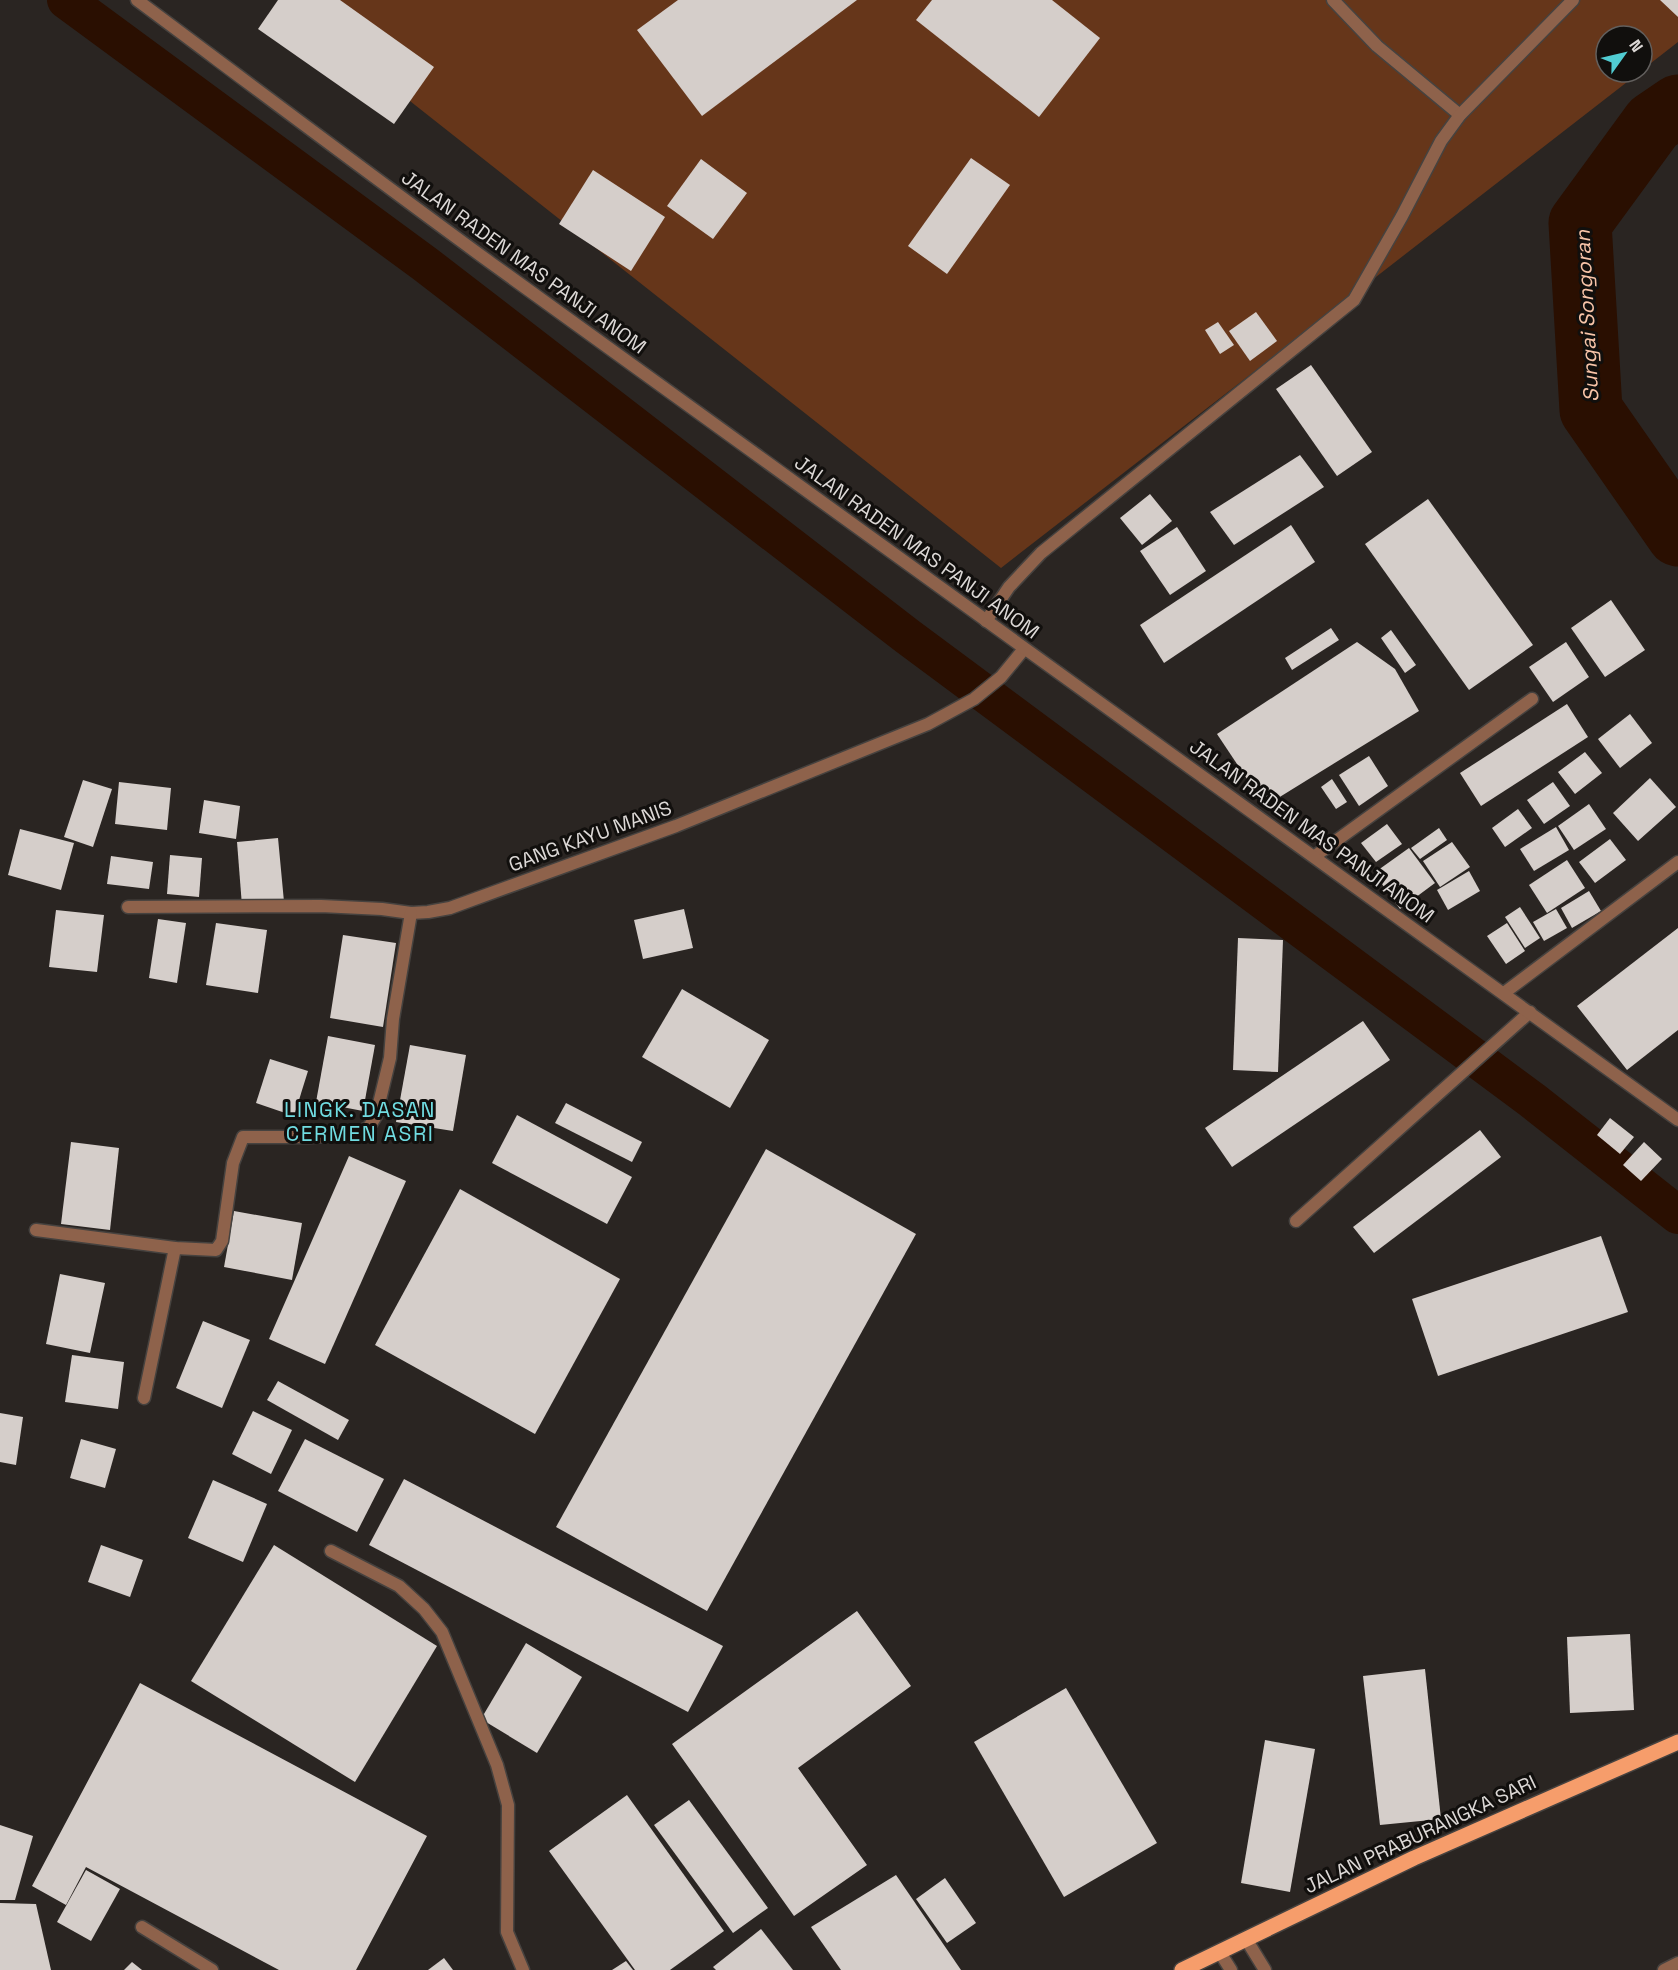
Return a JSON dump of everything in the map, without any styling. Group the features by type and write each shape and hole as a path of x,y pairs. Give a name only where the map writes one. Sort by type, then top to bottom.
{"main road":[{"name":"JALAN PRABURANGKA SARI","path":"1182,1970 1414,1858 1678,1742"}],"street":[{"name":"JALAN RADEN MAS PANJI ANOM","path":"137,0 489,261 1678,1120"},
{"path":"1333,0 1377,46 1460,115"},
{"path":"986,621 1009,587 1041,553 1354,300 1441,141 1460,115 1573,0"},
{"name":"GANG KAYU MANIS","path":"128,908 321,906 411,913 450,908 676,826 928,724 974,699 1001,677 1024,649"},
{"path":"1315,856 1532,699"},
{"path":"1504,993 1678,862"},
{"path":"36,1230 175,1248 216,1250 220,1246 233,1163 243,1137 356,1134 369,1127 376,1116 390,1058 393,1019 411,913"},
{"path":"1296,1221 1530,1012"},
{"path":"144,1398 175,1248"},
{"path":"331,1551 399,1586 424,1609 442,1632 498,1765 508,1805 507,1932 523,1970"},
{"path":"142,1927 212,1970"},
{"path":"1246,1938 1265,1970"},
{"path":"1219,1951 1231,1970"},
{"path":"1664,1970 1678,1963"}],"shaded area":[{"path":"282,0 1678,0 1678,42 1654,61 1654,24 1594,24 1594,84 1625,84 1001,568"}],"building":[{"path":"278,0 340,0 434,67 394,124 258,29"},
{"path":"678,0 857,0 702,116 637,30"},
{"path":"932,0 1052,0 1100,38 1039,117 916,20"},
{"path":"1660,0 1678,0 1678,17"},
{"path":"971,158 1010,185 947,274 908,246"},
{"path":"701,159 747,193 713,239 667,206"},
{"path":"593,170 665,217 631,271 559,224"},
{"path":"1256,312 1277,341 1250,361 1229,331"},
{"path":"1218,322 1234,345 1220,354 1205,330"},
{"path":"1311,365 1372,452 1337,476 1276,389"},
{"path":"1300,455 1324,487 1234,545 1210,512"},
{"path":"1150,494 1172,521 1142,545 1120,518"},
{"path":"1428,499 1533,645 1469,690 1365,544"},
{"path":"1291,525 1315,562 1164,663 1140,625"},
{"path":"1177,527 1206,571 1170,595 1140,551"},
{"path":"1611,600 1645,650 1605,677 1571,628"},
{"path":"1331,628 1339,640 1292,670 1285,658"},
{"path":"1391,630 1416,665 1405,673 1381,638"},
{"path":"1357,642 1395,669 1419,711 1265,806 1217,734"},
{"path":"1566,642 1589,677 1553,702 1529,667"},
{"path":"1567,704 1588,737 1481,806 1460,773"},
{"path":"1630,714 1652,743 1620,768 1598,739"},
{"path":"1585,752 1602,773 1575,794 1558,772"},
{"path":"1369,756 1388,786 1359,806 1339,775"},
{"path":"1650,778 1676,807 1638,841 1613,813"},
{"path":"1332,779 1347,802 1336,809 1321,787"},
{"path":"83,780 112,789 93,847 64,837"},
{"path":"119,782 171,788 167,830 115,824"},
{"path":"1553,782 1570,806 1544,824 1527,800"},
{"path":"204,800 240,806 236,839 199,833"},
{"path":"1589,804 1606,829 1574,850 1558,826"},
{"path":"1518,809 1532,828 1505,847 1492,828"},
{"path":"1387,824 1402,844 1376,862 1361,843"},
{"path":"1556,827 1569,850 1534,871 1520,849"},
{"path":"1439,828 1447,840 1420,859 1411,848"},
{"path":"20,829 74,843 61,890 8,875"},
{"path":"278,838 284,902 242,906 237,842"},
{"path":"1610,839 1626,860 1595,883 1579,862"},
{"path":"1452,842 1470,867 1440,887 1423,861"},
{"path":"1409,848 1435,883 1400,909 1374,873"},
{"path":"170,855 202,858 199,897 167,894"},
{"path":"111,856 153,862 149,889 107,884"},
{"path":"1567,860 1585,888 1547,913 1529,885"},
{"path":"1469,871 1480,891 1448,910 1437,890"},
{"path":"1589,891 1601,911 1572,928 1561,908"},
{"path":"1520,907 1540,938 1525,948 1505,917"},
{"path":"684,909 693,948 643,959 634,920"},
{"path":"1556,909 1567,928 1544,941 1533,922"},
{"path":"56,910 104,915 97,972 49,967"},
{"path":"158,919 186,923 177,983 149,978"},
{"path":"216,923 267,930 258,993 206,985"},
{"path":"1507,923 1525,951 1506,964 1487,936"},
{"path":"1678,928 1678,1030 1627,1070 1577,1006"},
{"path":"343,935 396,943 383,1027 330,1018"},
{"path":"1238,938 1283,940 1278,1072 1233,1070"},
{"path":"682,989 769,1040 730,1108 642,1057"},
{"path":"1363,1021 1390,1060 1232,1167 1205,1128"},
{"path":"328,1036 375,1045 363,1111 316,1102"},
{"path":"410,1045 466,1055 453,1131 396,1122"},
{"path":"270,1059 308,1071 294,1116 256,1103"},
{"path":"566,1103 642,1142 632,1162 555,1123"},
{"path":"517,1115 632,1177 607,1224 492,1163"},
{"path":"1610,1118 1634,1137 1620,1154 1597,1135"},
{"path":"1480,1130 1501,1157 1374,1253 1353,1227"},
{"path":"71,1142 119,1148 110,1230 61,1224"},
{"path":"1644,1142 1662,1159 1641,1181 1623,1165"},
{"path":"766,1149 916,1234 707,1611 556,1527"},
{"path":"349,1156 406,1181 325,1364 269,1339"},
{"path":"460,1189 620,1279 535,1434 375,1345"},
{"path":"234,1211 302,1223 292,1280 224,1267"},
{"path":"1601,1236 1628,1312 1438,1376 1412,1299"},
{"path":"60,1274 105,1283 90,1353 46,1344"},
{"path":"203,1321 250,1340 222,1408 176,1388"},
{"path":"72,1355 124,1362 118,1409 65,1402"},
{"path":"278,1381 349,1420 338,1440 267,1400"},
{"path":"253,1411 292,1430 271,1474 232,1454"},
{"path":"0,1413 23,1417 16,1465 0,1462"},
{"path":"81,1439 116,1449 105,1488 70,1478"},
{"path":"305,1439 384,1479 357,1532 278,1491"},
{"path":"404,1479 723,1646 688,1712 369,1545"},
{"path":"213,1480 267,1504 243,1562 188,1538"},
{"path":"101,1545 143,1560 130,1597 88,1582"},
{"path":"274,1545 437,1646 355,1782 191,1681"},
{"path":"857,1611 911,1686 798,1768 867,1865 794,1916 672,1744"},
{"path":"1630,1634 1634,1710 1570,1713 1567,1637"},
{"path":"526,1643 582,1677 537,1753 481,1719"},
{"path":"1425,1669 1441,1819 1380,1825 1363,1676"},
{"path":"140,1683 427,1836 356,1970 279,1970 86,1867 66,1905 32,1886"},
{"path":"1066,1688 1157,1843 1064,1897 974,1742"},
{"path":"1265,1740 1315,1749 1290,1892 1241,1883"},
{"path":"627,1795 724,1931 670,1970 635,1970 549,1851"},
{"path":"689,1800 768,1908 733,1933 654,1825"},
{"path":"0,1825 33,1836 15,1900 0,1900"},
{"path":"86,1870 120,1889 91,1941 57,1922"},
{"path":"896,1875 961,1970 841,1970 811,1927"},
{"path":"945,1878 976,1923 947,1943 916,1899"},
{"path":"0,1903 36,1904 51,1970 0,1970"},
{"path":"761,1929 793,1970 716,1970 713,1967"},
{"path":"444,1958 453,1970 428,1970"},
{"path":"626,1961 633,1970 612,1970"},
{"path":"132,1962 142,1970 124,1970"}],"waterway":[{"path":"66,0 425,264 907,636 1532,1100 1678,1215"},
{"name":"Sungai Songoran","path":"1678,106 1653,123 1580,223 1591,410 1678,535"}],"district":[{"name":"LINGK. DASAN CERMEN ASRI","path":"360,1122"}]}
